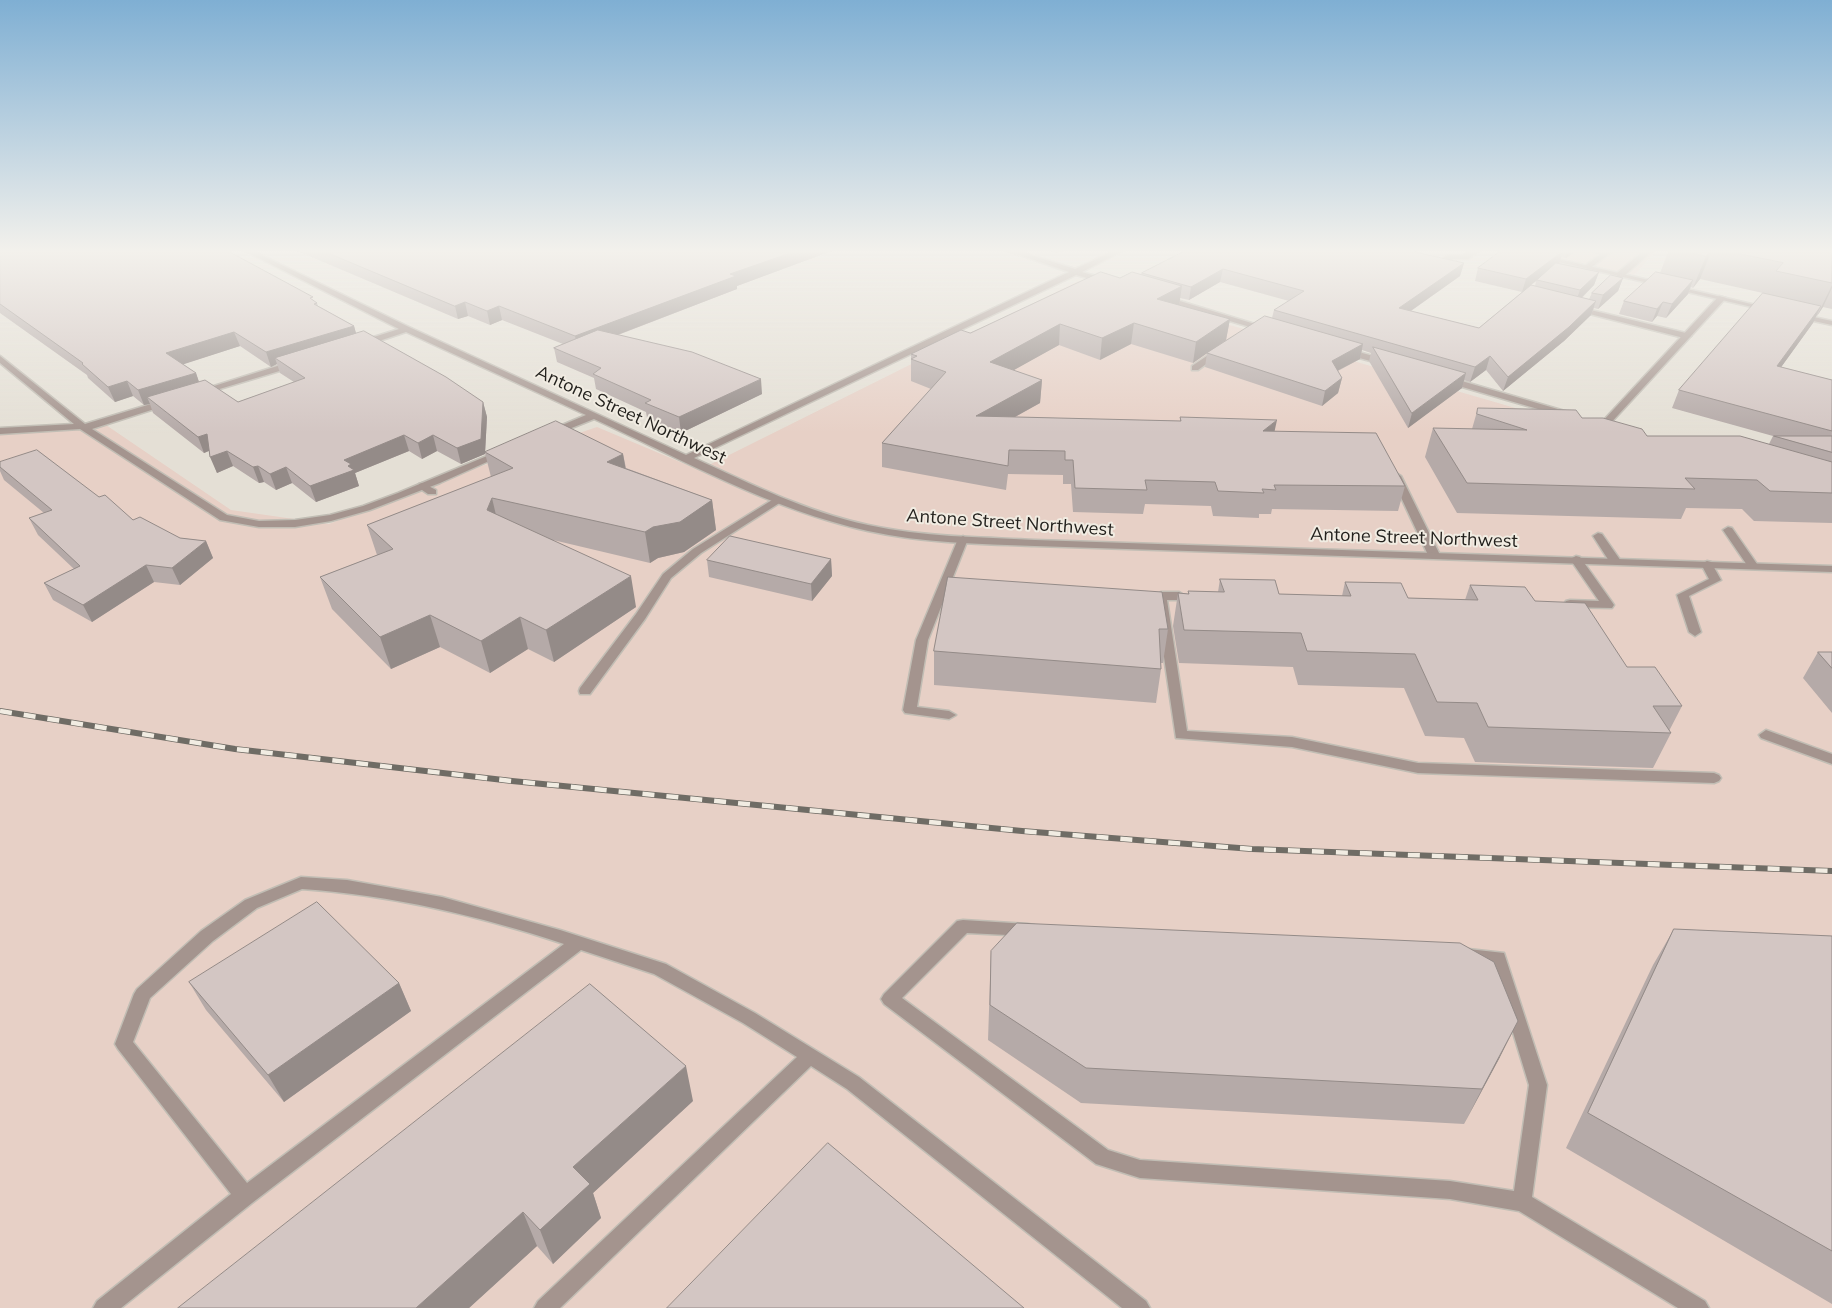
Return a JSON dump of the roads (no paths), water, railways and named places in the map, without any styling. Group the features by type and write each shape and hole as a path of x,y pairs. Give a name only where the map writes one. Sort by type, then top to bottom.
{"street":[{"name":"Antone Street Northwest","path":"370,311 592,416 777,500 815,514 870,528 930,537 1035,543 1832,569"},
{"path":"687,458 994,311"},
{"path":"1199,311 1253,328 1276,331"},
{"path":"1598,311 1687,336"},
{"path":"1604,425 1710,311"},
{"path":"1786,313 1832,323"},
{"path":"349,347 406,329"},
{"path":"1196,368 1226,347"},
{"path":"1332,347 1398,366"},
{"path":"0,359 83,427 224,518 247,525 325,524 379,504 512,449"},
{"path":"193,394 303,361"},
{"path":"1435,376 1576,417"},
{"path":"0,431 83,427 101,424 174,400"},
{"path":"539,438 592,416"},
{"path":"1594,422 1613,428"},
{"path":"1390,462 1434,555"},
{"path":"423,486 432,492"},
{"path":"585,690 641,616 667,576 697,552 777,500"},
{"path":"1728,530 1753,566"},
{"path":"1598,536 1615,561"},
{"path":"949,715 910,710 922,640 963,539"},
{"path":"1562,604 1608,605 1576,560"},
{"path":"1695,632 1684,595 1715,580 1708,564"},
{"path":"1179,596 1161,596 1181,734 1292,742 1418,768 1714,778"},
{"path":"1766,735 1832,760"},
{"path":"245,1196 124,1044 142,994 207,936 251,904 301,883 347,886 442,903 579,942 660,969 749,1018 853,1083 1138,1308"},
{"path":"1042,931 963,926 890,999 1102,1158 1140,1169 1450,1190 1522,1202 1698,1308"},
{"path":"104,1308 245,1196 579,942"},
{"path":"1448,955 1498,958 1538,1085 1522,1202"},
{"path":"545,1308 810,1056"}],"railway":[{"path":"0,711 235,749 512,781 1022,831 1252,849 1832,871"}]}
